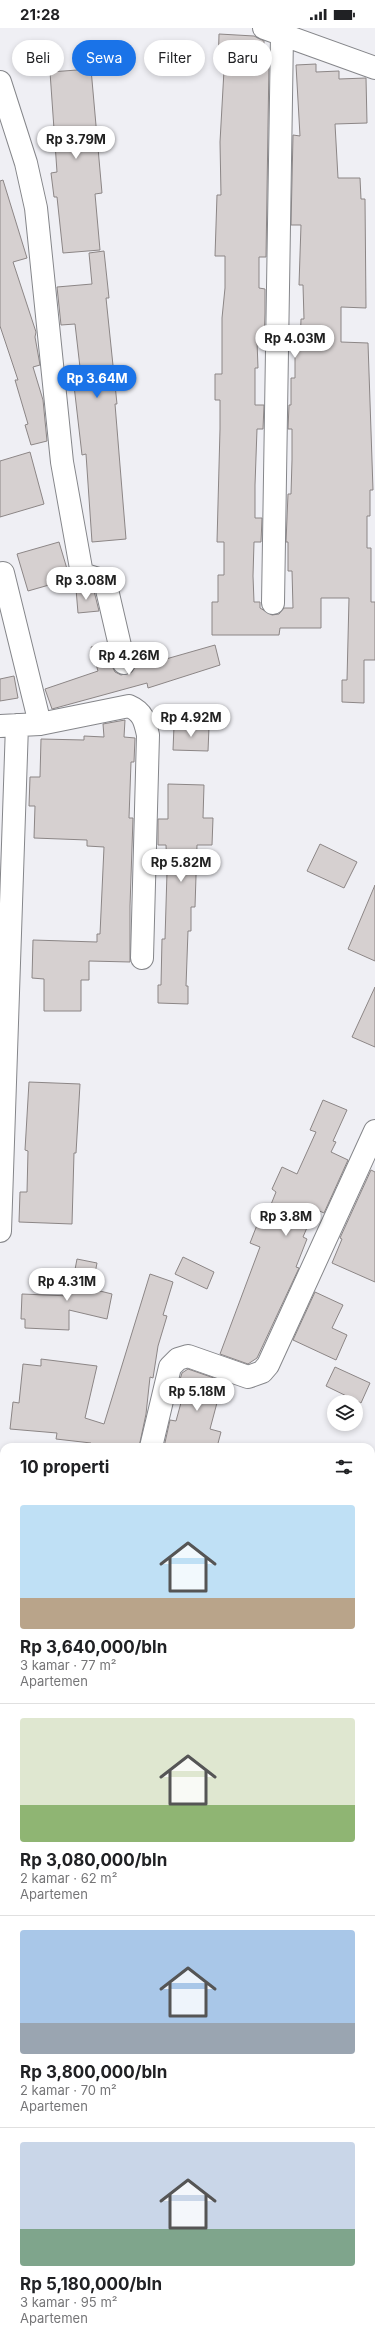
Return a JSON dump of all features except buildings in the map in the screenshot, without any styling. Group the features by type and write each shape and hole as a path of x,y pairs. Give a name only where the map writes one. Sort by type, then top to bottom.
{"street":[{"path":"273,603 273,31 375,68"},
{"path":"0,82 26,163 36,208 62,462 82,574 105,581 124,662"},
{"path":"3,573 40,724"},
{"path":"0,1231 9,726 40,724 129,706 138,710 144,718 148,735 142,958"},
{"path":"152,1443 170,1367 178,1359 188,1356 248,1378 262,1372 268,1365 375,1131"}]}
